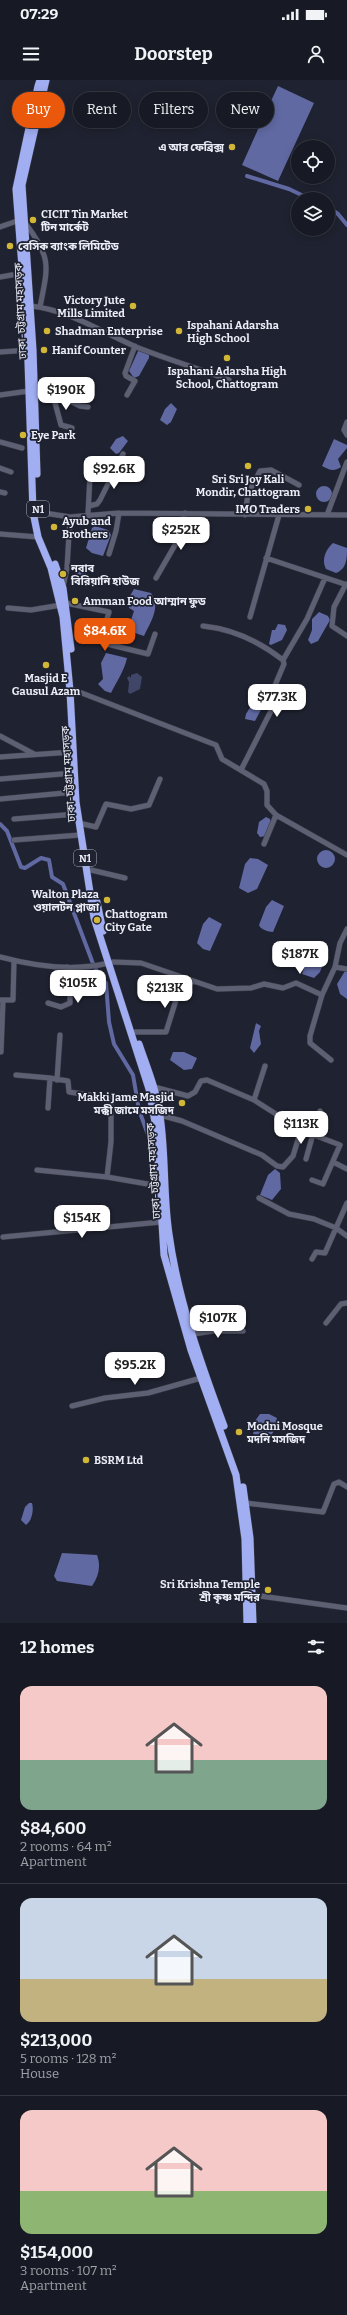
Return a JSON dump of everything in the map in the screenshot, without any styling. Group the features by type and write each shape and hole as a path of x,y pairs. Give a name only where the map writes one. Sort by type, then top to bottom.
{"highway":[{"name":"ঢাকা-চট্টগ্রাম মহাসড়ক","path":"31,350 23,273 22,185 44,81"},
{"name":"ঢাকা-চট্টগ্রাম মহাসড়ক","path":"23,221 31,306 33,512 38,537 51,568 63,604 74,690 80,803 90,874"},
{"name":"ঢাকা-চট্টগ্রাম মহাসড়ক","path":"32,392 38,443 38,512 42,535 63,588 70,691 72,752 80,835 110,963 149,1089 156,1128 164,1255 194,1350 201,1378 236,1475 245,1540 247,1623"},
{"name":"ঢাকা-চট্টগ্রাম মহাসড়ক","path":"110,963 154,1087 160,1115 168,1233 181,1294 193,1334 194,1350 233,1449 246,1503 250,1538 253,1623"}],"street":[{"path":"0,226 23,221 46,259 47,270 40,307"},
{"path":"0,277 23,273"},
{"path":"31,306 40,307 78,319 86,325 135,346 229,380"},
{"path":"127,395 135,380 126,376 124,373 135,346"},
{"path":"0,352 31,350"},
{"path":"0,395 32,392 45,394 54,399 66,399 80,406 88,407"},
{"path":"54,399 61,425 72,428"},
{"path":"347,422 344,430 347,435"},
{"path":"0,442 22,448"},
{"path":"89,506 99,503 123,454"},
{"path":"327,515 347,462"},
{"path":"0,468 11,472"},
{"path":"245,515 248,494 260,471 271,470 299,485"},
{"path":"88,514 90,476"},
{"path":"38,512 70,517 88,514 119,513 279,516 347,515"},
{"path":"109,554 116,531 119,513"},
{"path":"156,578 175,545 185,514"},
{"path":"250,617 279,516"},
{"path":"63,588 67,568 70,517"},
{"path":"0,534 38,537"},
{"path":"266,558 346,584 334,608 332,626 347,636"},
{"path":"241,770 276,701 274,690 284,664 283,660 307,619 325,578"},
{"path":"8,608 31,610 63,604 109,612 101,640 103,643 148,654 155,634"},
{"path":"203,626 224,629 249,639 283,660"},
{"path":"74,690 212,743 220,750 222,759 264,784 267,791 267,805 276,814 347,855"},
{"path":"0,736 34,754"},
{"path":"0,757 72,752"},
{"path":"0,779 74,773"},
{"path":"83,824 96,827 106,804 131,809 149,805 160,779"},
{"path":"0,799 75,792"},
{"path":"14,819 78,814"},
{"path":"264,844 276,814"},
{"path":"14,840 80,835"},
{"path":"90,874 125,878"},
{"path":"331,1060 310,1043 310,1036 322,995 335,967 340,943 347,929"},
{"path":"0,957 14,961 67,967 92,967 110,963 141,963 192,981 225,990 264,984 283,988 296,983 322,995"},
{"path":"1,1052 2,1000 13,1000 14,961"},
{"path":"48,1003 61,1007 70,1003 70,982 67,967"},
{"path":"335,967 347,970"},
{"path":"135,1032 166,1032 176,1000 192,981"},
{"path":"57,1080 60,1035"},
{"path":"254,1100 266,1066"},
{"path":"16,1075 68,1081 69,1092 111,1098 111,1136 107,1178"},
{"path":"48,1108 50,1078"},
{"path":"154,1087 188,1096 195,1092 201,1081 207,1080 254,1100 301,1130 340,1145 323,1184 312,1180"},
{"path":"306,1159 312,1134 320,1111"},
{"path":"160,1115 182,1121 262,1155 283,1167 293,1156 301,1130"},
{"path":"333,1162 347,1169"},
{"path":"37,1170 159,1186"},
{"path":"259,1198 289,1214 314,1219 336,1228 347,1236"},
{"path":"312,1259 316,1252 325,1253 347,1203"},
{"path":"3,1237 161,1222"},
{"path":"326,1323 341,1304 347,1303"},
{"path":"193,1334 214,1331 243,1331"},
{"path":"72,1406 105,1398 148,1393 201,1378"},
{"path":"246,1503 322,1512 334,1484 339,1482 347,1487"},
{"path":"253,1595 347,1608"}],"shaded area":[{"path":"278,86 314,103 297,140 291,140 291,153 278,181 242,165 259,128 274,128 274,95"},
{"path":"139,349 149,355 149,358 139,376 134,378 129,371"},
{"path":"171,403 177,409 171,422 167,425 160,420 165,409"},
{"path":"123,436 128,441 119,453 116,454 110,448 116,439"},
{"path":"334,439 347,445 347,448 338,459 341,467 336,470 332,470 322,466"},
{"path":"321,486 327,486 332,491 330,500 327,502 321,502 316,497 316,491"},
{"path":"95,526 108,530 111,535 103,556 92,553 86,548 92,528"},
{"path":"333,543 347,548 344,566 336,573 326,569 324,562 326,551"},
{"path":"81,564 88,567 84,581 78,579 75,575 75,570"},
{"path":"134,589 151,593 154,598 154,614 144,636 132,632 129,626 134,611 129,608 128,599"},
{"path":"319,612 328,616 330,620 318,641 311,644 308,640 312,630 312,619"},
{"path":"278,624 285,625 287,630 282,640 271,645 269,644 272,630 275,630"},
{"path":"106,653 127,658 111,693 105,691 98,684 103,679 101,663"},
{"path":"137,673 142,677 140,689 130,694 128,692 129,682 127,678 129,676 131,678 131,675"},
{"path":"254,701 263,706 255,721 245,719 246,714"},
{"path":"266,817 270,819 271,824 266,836 260,837 257,833 259,822"},
{"path":"326,850 332,853 335,859 332,865 326,868 320,865 317,859 320,853"},
{"path":"250,858 258,859 268,865 257,889 248,893 239,888 245,864"},
{"path":"272,900 284,906 273,932 264,930 259,925 266,907"},
{"path":"209,917 222,924 210,951 203,949 197,943 203,924"},
{"path":"313,949 327,954 320,972 314,978 302,974 308,957"},
{"path":"345,971 347,971 347,999 340,994 337,984"},
{"path":"256,1023 261,1026 259,1031 261,1044 254,1053 250,1048"},
{"path":"173,1052 184,1052 197,1058 192,1069 184,1070 170,1060"},
{"path":"275,1169 280,1173 281,1189 272,1200 260,1195 268,1175"},
{"path":"260,1414 269,1414 277,1418 274,1431 268,1440 253,1435 255,1421"},
{"path":"29,1503 32,1503 33,1512 30,1521 26,1525 21,1520 25,1507"},
{"path":"62,1553 97,1555 99,1571 92,1586 57,1581 54,1576"}],"waterway":[{"path":"247,176 295,192"},
{"path":"335,212 347,225"},
{"path":"0,824 7,831 21,867 25,868 41,858 49,860 52,877 63,884 92,961 98,974 106,983 109,1022 114,1044 133,1075 139,1110 151,1143"}],"place":[{"name":"এ আর ফেব্রিক্স","path":"232,147"},
{"name":"CICIT Tin Market টিন মার্কেট","path":"33,220"},
{"name":"বেসিক ব্যাংক লিমিটেড","path":"10,246"},
{"name":"Victory Jute Mills Limited","path":"133,306"},
{"name":"Shadman Enterprise","path":"47,331"},
{"name":"Ispahani Adarsha High School","path":"179,331"},
{"name":"Hanif Counter","path":"44,350"},
{"name":"Ispahani Adarsha High School, Chattogram","path":"227,358"},
{"name":"Eye Park","path":"23,435"},
{"name":"Sri Sri Joy Kali Mondir, Chattogram","path":"248,466"},
{"name":"IMO Traders","path":"308,509"},
{"name":"Ayub and Brothers","path":"54,527"},
{"name":"নবাব বিরিয়ানি হাউজ","path":"63,574"},
{"name":"Amman Food আম্মান ফুড","path":"75,601"},
{"name":"Masjid E Gausul Azam","path":"46,665"},
{"name":"Walton Plaza ওয়ালটন প্লাজা","path":"107,900"},
{"name":"Chattogram City Gate","path":"97,920"},
{"name":"Makki Jame Masjid মক্কী জামে মসজিদ","path":"182,1103"},
{"name":"Modni Mosque মদনি মসজিদ","path":"239,1432"},
{"name":"BSRM Ltd","path":"86,1460"},
{"name":"Sri Krishna Temple শ্রী কৃষ্ণ মন্দির","path":"268,1590"}]}
